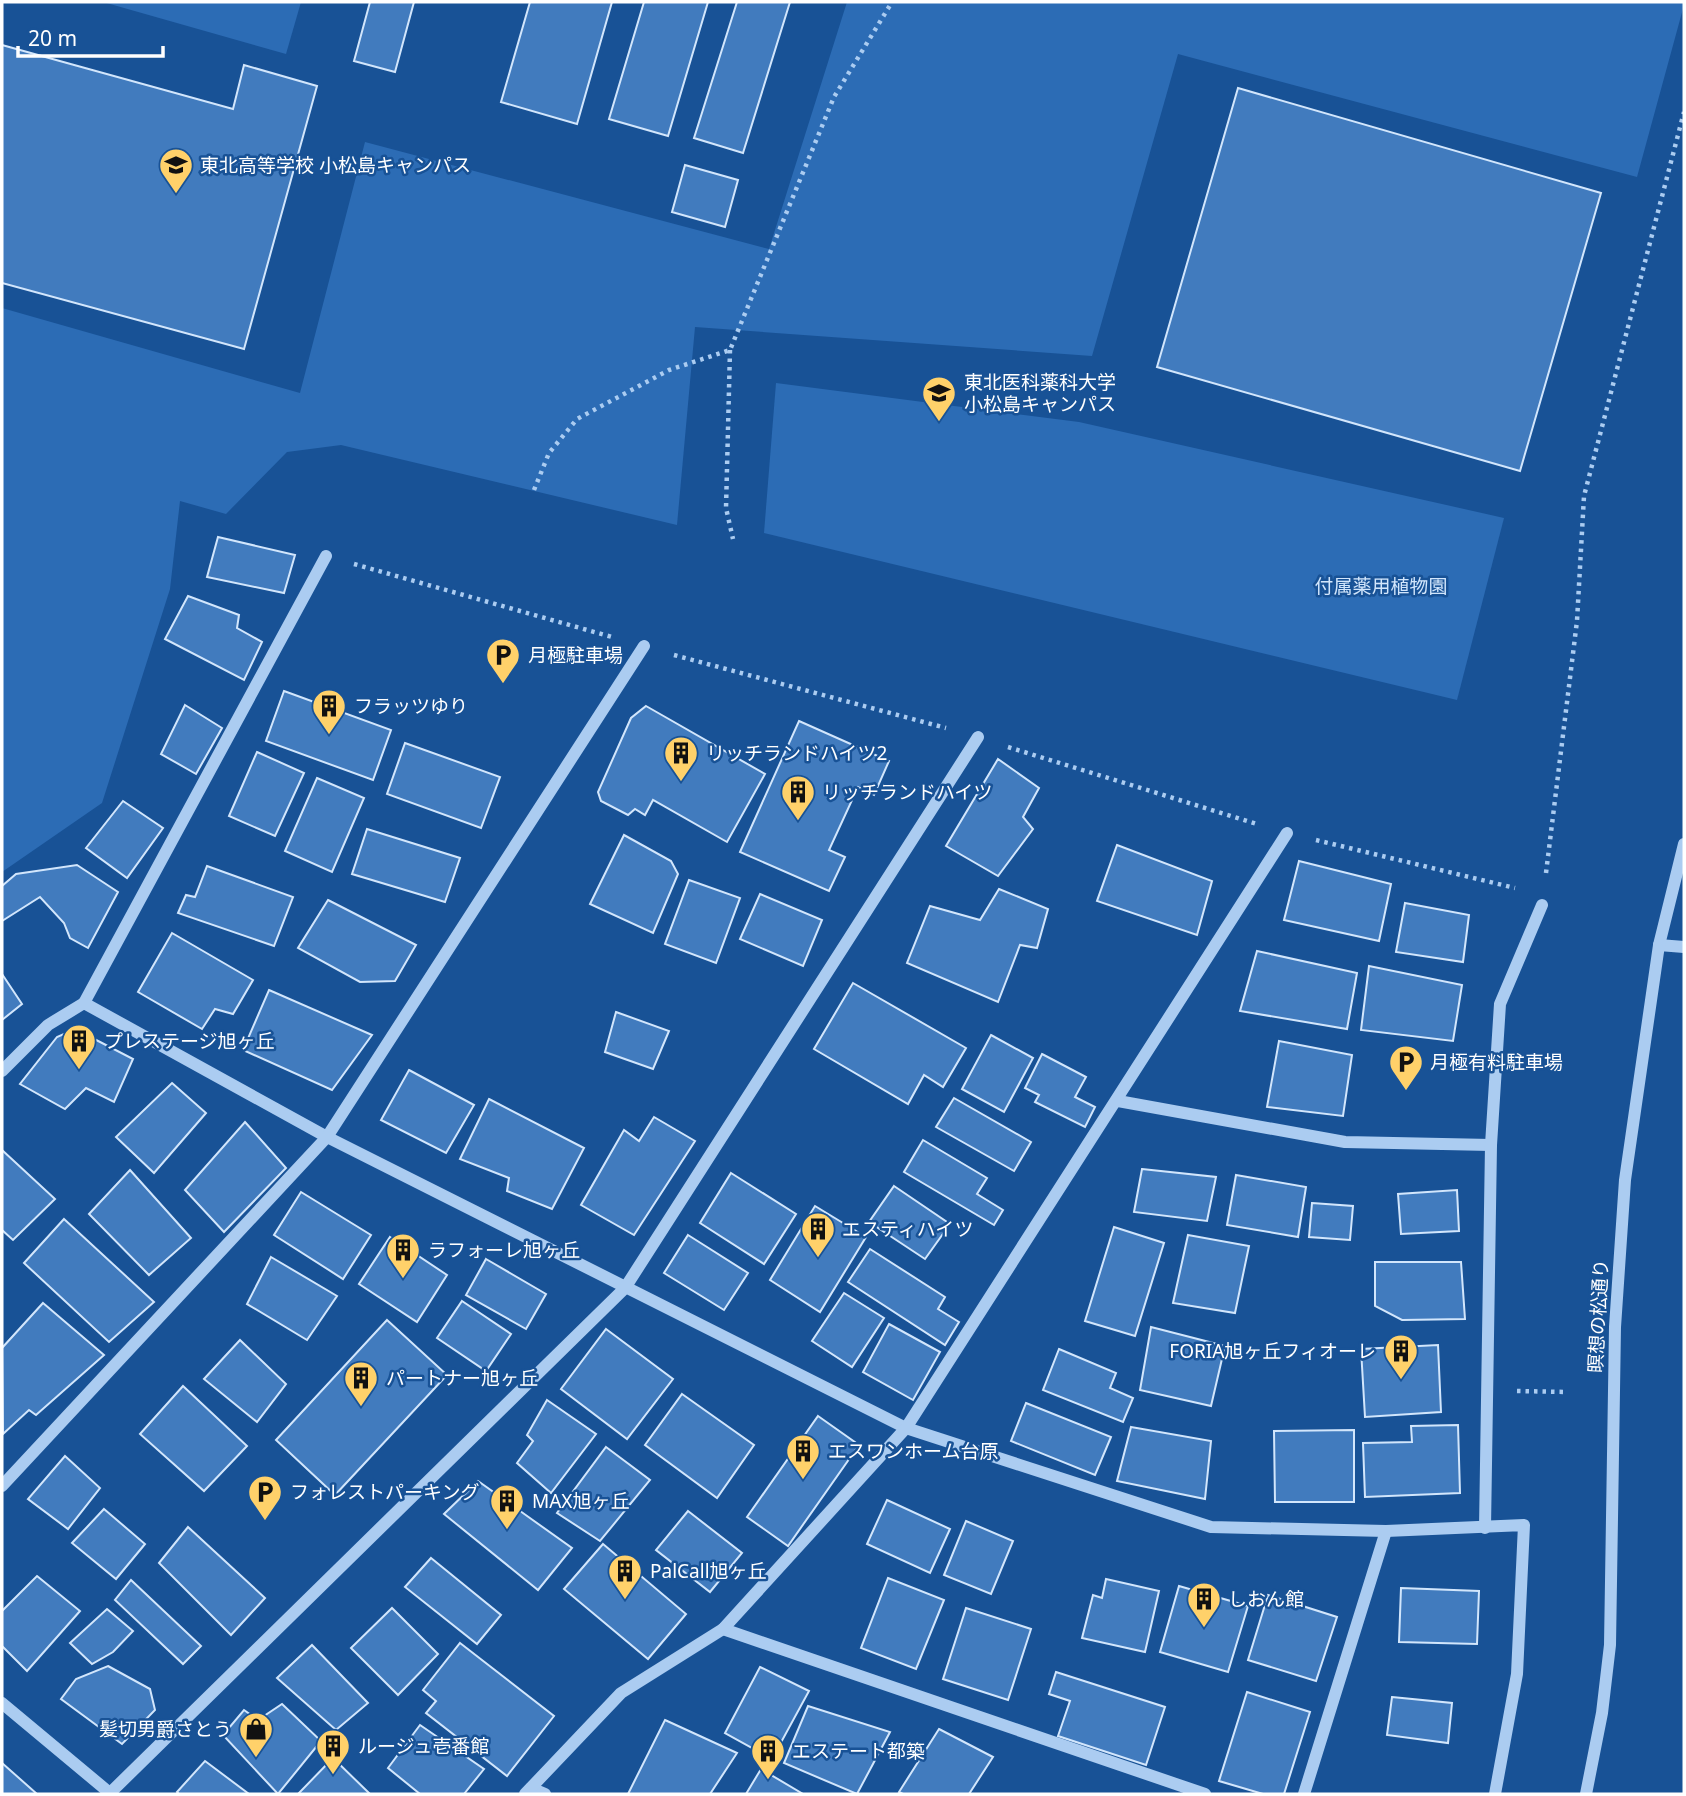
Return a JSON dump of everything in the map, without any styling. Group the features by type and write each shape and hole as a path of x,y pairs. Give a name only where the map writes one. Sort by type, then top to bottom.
{"street":[{"path":"2,1071 48,1025 84,1003 326,556"},
{"path":"2,1486 327,1136 644,646"},
{"path":"2,1703 110,1794 625,1288 978,737"},
{"path":"528,1791 621,1693 723,1629 906,1428 1118,1101 1287,833"},
{"name":"瞑想の松通り","path":"1586,1794 1602,1713 1610,1645 1615,1326 1625,1180 1658,944 1684,844"},
{"path":"1485,1528 1491,1145 1500,1004 1542,905"},
{"path":"1658,944 1684,947"},
{"path":"84,1003 327,1136 906,1428 1211,1527 1386,1531 1524,1525 1517,1674 1495,1794"},
{"path":"1118,1101 1345,1142 1491,1145"},
{"path":"1304,1794 1386,1531"},
{"path":"723,1629 1205,1794"},
{"path":"528,1791 545,1794"}],"path":[{"path":"733,539 726,508 730,350 834,97 892,2"},
{"path":"326,556 978,737 1287,833 1512,886 1542,905 1577,621 1584,496 1684,112"},
{"path":"534,490 549,453 577,419 669,370 730,350"},
{"path":"1511,1391 1566,1392"}],"green space":[{"path":"103,2 301,2 286,54"},
{"path":"847,2 1684,2 1684,5 1637,177 1178,54 1092,356 695,327 677,525 341,445 287,452 226,514 180,501 170,589 102,803 2,872 2,308 300,393 365,142 769,249"},
{"name":"付属薬用植物園","path":"776,383 1079,422 1504,518 1457,700 764,533"}],"building":[{"path":"370,2 414,2 395,72 354,61"},
{"path":"530,2 612,2 577,124 501,102"},
{"path":"644,2 708,2 668,136 609,119"},
{"path":"737,2 790,2 743,153 694,138"},
{"path":"2,45 233,109 244,65 317,86 244,349 2,283"},
{"path":"1238,88 1601,193 1520,471 1157,367"},
{"path":"685,165 738,180 725,227 672,212"},
{"path":"218,537 295,555 284,593 207,577"},
{"path":"188,596 239,615 237,628 262,642 244,680 165,639"},
{"name":"フラッツゆり","path":"284,691 391,730 373,780 266,741"},
{"path":"185,705 222,728 196,774 161,754"},
{"name":"リッチランドハイツ2","path":"646,706 765,774 727,842 653,800 645,815 635,809 628,815 601,801 598,792 631,718"},
{"name":"リッチランドハイツ","path":"799,721 889,761 874,795 858,787 829,850 845,857 829,891 740,852"},
{"path":"405,743 500,777 481,828 387,794"},
{"path":"257,752 304,773 275,836 229,816"},
{"path":"998,759 1039,788 1023,817 1033,829 998,876 946,846"},
{"path":"317,778 364,798 332,872 285,851"},
{"path":"123,801 163,828 127,878 86,848"},
{"path":"367,829 460,858 445,902 352,874"},
{"path":"624,835 671,861 678,874 653,933 590,904"},
{"path":"1117,845 1212,881 1197,935 1097,901"},
{"path":"1299,861 1391,884 1379,941 1284,920"},
{"path":"77,865 118,892 88,948 70,938 64,923 40,897 2,921 2,886 16,874"},
{"path":"207,866 293,897 274,946 178,913 186,895 195,897"},
{"path":"689,880 740,898 716,963 665,944"},
{"path":"999,889 1048,909 1037,948 1020,945 998,1002 907,963 930,906 980,920"},
{"path":"760,894 822,920 803,966 740,939"},
{"path":"328,900 416,945 395,981 360,982 298,948"},
{"path":"1405,903 1469,915 1463,962 1396,952"},
{"path":"172,933 253,980 233,1014 215,1009 202,1029 138,992"},
{"path":"1257,951 1357,973 1347,1029 1240,1011"},
{"path":"1369,966 1462,985 1453,1041 1361,1030"},
{"path":"2,974 22,1004 2,1020"},
{"path":"853,983 966,1048 943,1087 924,1075 908,1104 814,1049"},
{"path":"269,990 372,1035 332,1090 243,1050"},
{"path":"616,1012 669,1031 653,1069 605,1052"},
{"name":"プレステージ旭ヶ丘","path":"75,1029 133,1059 114,1102 86,1088 65,1109 20,1084 57,1037"},
{"path":"991,1035 1033,1058 1004,1112 962,1089"},
{"path":"1279,1041 1352,1055 1343,1116 1267,1107"},
{"path":"1042,1054 1086,1077 1075,1097 1095,1107 1085,1127 1035,1102 1039,1095 1025,1088"},
{"path":"409,1070 474,1105 446,1153 381,1120"},
{"path":"172,1083 206,1113 154,1173 116,1137"},
{"path":"954,1098 1031,1142 1014,1171 936,1127"},
{"path":"489,1099 584,1148 552,1209 507,1191 509,1178 460,1159"},
{"path":"654,1117 695,1141 634,1235 581,1205 624,1130 639,1141"},
{"path":"245,1122 286,1168 224,1232 185,1190"},
{"path":"923,1140 987,1178 977,1194 1003,1210 994,1225 904,1172"},
{"path":"2,1150 55,1199 13,1240 2,1230"},
{"path":"1142,1169 1216,1177 1207,1221 1134,1212"},
{"path":"130,1170 191,1238 149,1275 89,1214"},
{"path":"731,1173 796,1214 764,1264 700,1223"},
{"path":"1236,1175 1306,1187 1298,1237 1227,1225"},
{"path":"894,1186 950,1224 925,1259 869,1222"},
{"path":"1457,1190 1459,1231 1401,1234 1398,1194"},
{"path":"301,1192 371,1235 343,1279 274,1235"},
{"path":"1312,1203 1353,1206 1350,1240 1309,1237"},
{"name":"エスティハイツ","path":"815,1206 866,1237 820,1312 770,1280"},
{"path":"64,1219 154,1302 109,1342 24,1263"},
{"path":"1114,1227 1164,1243 1135,1336 1085,1321"},
{"path":"688,1235 748,1273 724,1310 664,1273"},
{"path":"1188,1235 1249,1246 1235,1313 1173,1303"},
{"name":"ラフォーレ旭ヶ丘","path":"390,1237 447,1275 417,1322 359,1284"},
{"path":"870,1249 945,1297 938,1309 959,1322 945,1345 848,1282"},
{"path":"271,1257 337,1296 307,1340 247,1304"},
{"path":"486,1259 546,1294 526,1329 466,1295"},
{"path":"1375,1262 1461,1262 1465,1319 1402,1320 1375,1306"},
{"path":"844,1293 884,1318 852,1367 812,1341"},
{"path":"462,1301 511,1334 486,1371 437,1338"},
{"path":"43,1303 104,1355 36,1415 29,1410 3,1434 2,1348"},
{"name":"パートナー旭ヶ丘","path":"387,1320 447,1375 335,1495 276,1440"},
{"path":"889,1324 940,1352 913,1400 863,1372"},
{"path":"1151,1327 1225,1346 1211,1406 1140,1390"},
{"path":"606,1329 673,1379 627,1439 561,1389"},
{"path":"240,1340 286,1384 257,1422 204,1379"},
{"name":"FORIA旭ヶ丘フィオーレ","path":"1438,1345 1441,1412 1365,1417 1361,1349"},
{"path":"1059,1349 1116,1373 1110,1388 1133,1398 1123,1422 1043,1390"},
{"path":"183,1386 247,1446 204,1491 140,1434"},
{"path":"682,1394 754,1445 717,1498 645,1445"},
{"path":"547,1400 596,1434 551,1493 517,1463 533,1441 527,1435"},
{"path":"1026,1403 1111,1437 1095,1475 1011,1441"},
{"name":"エスワンホーム台原","path":"818,1416 859,1445 788,1546 747,1517"},
{"path":"1458,1425 1460,1493 1365,1497 1363,1443 1412,1442 1411,1426"},
{"path":"1131,1427 1211,1441 1205,1499 1117,1481"},
{"path":"1354,1430 1354,1502 1275,1502 1274,1431"},
{"path":"606,1447 650,1480 600,1541 557,1513"},
{"path":"65,1456 100,1488 68,1529 28,1499"},
{"name":"MAX旭ヶ丘","path":"478,1481 572,1548 538,1590 444,1514"},
{"path":"887,1500 950,1529 930,1573 867,1544"},
{"path":"104,1509 145,1544 116,1579 72,1543"},
{"path":"688,1511 742,1553 710,1592 656,1550"},
{"path":"966,1521 1013,1541 991,1594 944,1575"},
{"path":"188,1527 265,1598 231,1635 159,1563"},
{"name":"PalCall旭ヶ丘","path":"603,1544 686,1614 648,1659 564,1589"},
{"path":"431,1558 501,1615 477,1644 405,1587"},
{"path":"37,1576 80,1611 27,1671 2,1646 2,1611"},
{"path":"888,1578 944,1600 916,1669 861,1648"},
{"path":"1106,1579 1159,1591 1145,1652 1082,1638 1093,1595 1102,1598"},
{"path":"131,1580 201,1646 183,1664 115,1600"},
{"name":"しおん館","path":"1179,1586 1248,1606 1228,1672 1160,1652"},
{"path":"1401,1588 1479,1591 1477,1644 1399,1642"},
{"path":"1268,1595 1337,1617 1316,1681 1248,1660"},
{"path":"392,1608 438,1654 398,1695 351,1648"},
{"path":"966,1608 1031,1629 1008,1700 943,1679"},
{"path":"107,1609 133,1631 113,1652 92,1664 70,1643"},
{"path":"460,1643 554,1716 507,1776 426,1713 436,1701 423,1690"},
{"path":"312,1645 368,1703 336,1730 277,1678"},
{"path":"108,1666 150,1689 155,1710 122,1744 61,1699 76,1679"},
{"path":"760,1667 809,1691 772,1759 725,1733"},
{"path":"1056,1672 1165,1707 1146,1765 1058,1736 1070,1701 1049,1694"},
{"path":"1247,1692 1310,1712 1284,1794 1263,1794 1219,1781"},
{"path":"1392,1697 1452,1703 1448,1743 1387,1735"},
{"path":"282,1704 321,1741 278,1794 223,1735 244,1710 258,1720"},
{"path":"808,1706 890,1732 857,1794 784,1763"},
{"path":"665,1720 737,1753 710,1794 628,1794"},
{"path":"420,1725 484,1769 464,1794 420,1794 388,1768"},
{"path":"939,1729 993,1757 969,1794 899,1792"},
{"name":"ルージュ壱番館","path":"333,1758 370,1794 298,1794"},
{"path":"205,1761 249,1794 179,1794 177,1792"},
{"path":"2,1763 37,1794 2,1794"},
{"name":"エステート都築","path":"761,1769 803,1794 746,1794"}],"place":[{"name":"東北高等学校 小松島キャンパス","path":"176,195"},
{"name":"東北医科薬科大学 小松島キャンパス","path":"939,423"},
{"name":"月極駐車場","path":"503,685"},
{"name":"フラッツゆり","path":"329,736"},
{"name":"リッチランドハイツ2","path":"681,783"},
{"name":"リッチランドハイツ","path":"798,822"},
{"name":"プレステージ旭ヶ丘","path":"79,1071"},
{"name":"月極有料駐車場","path":"1406,1092"},
{"name":"エスティハイツ","path":"818,1259"},
{"name":"ラフォーレ旭ヶ丘","path":"403,1280"},
{"name":"FORIA旭ヶ丘フィオーレ","path":"1401,1381"},
{"name":"パートナー旭ヶ丘","path":"361,1408"},
{"name":"エスワンホーム台原","path":"803,1481"},
{"name":"フォレストパーキング","path":"265,1522"},
{"name":"MAX旭ヶ丘","path":"507,1531"},
{"name":"PalCall旭ヶ丘","path":"625,1601"},
{"name":"しおん館","path":"1204,1629"},
{"name":"髪切男爵さとう","path":"256,1759"},
{"name":"ルージュ壱番館","path":"333,1776"},
{"name":"エステート都築","path":"768,1781"}]}
